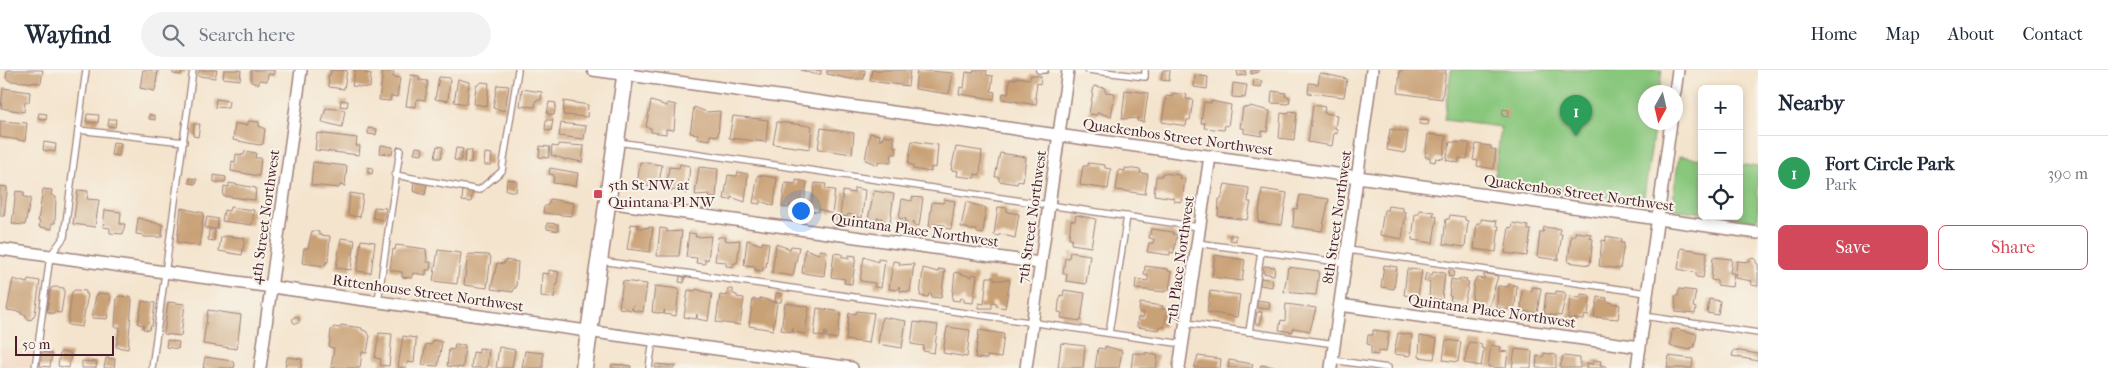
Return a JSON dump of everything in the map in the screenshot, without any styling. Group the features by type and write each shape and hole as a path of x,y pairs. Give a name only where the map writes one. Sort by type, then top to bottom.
{"street":[{"name":"4th Street Northwest","path":"260,368 301,70"},
{"name":"Quackenbos Street Northwest","path":"593,70 625,72 1758,233"},
{"name":"7th Street Northwest","path":"1026,368 1068,70"},
{"name":"8th Street Northwest","path":"1332,364 1372,70"},
{"path":"1676,85 1678,70"},
{"path":"584,368 625,72"},
{"path":"1637,368 1670,130"},
{"name":"7th Place Northwest","path":"1179,368 1210,156"},
{"name":"Quintana Place Northwest","path":"607,202 1040,263"},
{"name":"Rittenhouse Street Northwest","path":"0,249 653,340 818,366 852,368"},
{"name":"Quintana Place Northwest","path":"1340,305 1640,347"}],"lane":[{"path":"35,368 50,256 64,237 86,70"},
{"path":"152,368 193,70"},
{"path":"395,175 479,190 502,171 518,70"},
{"path":"1039,70 1045,70"},
{"path":"1088,70 1145,77 1145,70"},
{"path":"78,130 184,142"},
{"path":"616,142 1199,227"},
{"path":"378,301 400,150"},
{"path":"1109,333 1127,216"},
{"path":"1198,243 1346,263"},
{"path":"1348,250 1648,292"},
{"path":"1249,332 1261,252"},
{"path":"599,261 1183,344"},
{"path":"1644,316 1758,333"},
{"path":"1186,323 1335,344"},
{"path":"649,368 653,340"},
{"path":"1332,364 1388,368"}],"shaded area":[{"path":"0,347 32,351 29,368 0,368"}],"green space":[{"path":"1451,70 1662,70 1660,85 1638,85 1638,130 1654,130 1643,203 1494,180 1501,127 1444,120"},
{"path":"1679,156 1698,158 1698,212 1674,209 1672,204"},
{"path":"1743,165 1758,167 1758,221 1743,219"}],"building":[{"path":"7,70 43,70 41,83 10,81 6,78"},
{"path":"143,70 158,70 155,91 140,88"},
{"path":"173,70 186,70 181,75 173,74"},
{"path":"199,70 217,70 215,78 198,76"},
{"path":"224,70 241,70 240,80 223,78"},
{"path":"251,70 274,70 274,75 268,74 267,81 259,80 259,84 251,82"},
{"path":"331,70 347,70 344,89 329,87 328,75 330,75"},
{"path":"355,70 365,70 365,73 371,74 370,88 352,86"},
{"path":"801,70 821,70 821,74 813,74"},
{"path":"827,70 865,70 864,79 851,79 827,74"},
{"path":"872,70 910,70 908,86 870,81"},
{"path":"917,70 953,73 949,94 915,89"},
{"path":"974,70 987,70 986,75 993,76 991,91 995,92 994,99 959,94 960,87 964,88 966,72 973,73"},
{"path":"1163,70 1170,70 1169,81 1161,80"},
{"path":"1237,70 1245,70 1246,75 1238,76"},
{"path":"1251,70 1259,70 1259,72 1251,74"},
{"path":"1400,70 1446,70 1442,99 1398,93"},
{"path":"383,71 394,72 393,77 400,78 397,97 391,96 390,101 379,100"},
{"path":"1320,73 1347,79 1344,97 1308,93 1309,83 1318,84"},
{"path":"411,75 419,76 419,80 428,81 425,100 417,99 416,107 406,106"},
{"path":"1031,75 1041,76 1040,84 1037,83 1036,105 1002,99 1003,93 1008,94 1010,79 1016,79 1017,77 1030,79"},
{"path":"1195,75 1208,77 1207,89 1194,87"},
{"path":"439,77 450,78 448,101 435,99"},
{"path":"458,79 469,82 467,104 454,102"},
{"path":"1254,79 1262,81 1261,87 1253,86"},
{"path":"482,82 489,83 487,106 474,104 476,86"},
{"path":"1233,83 1247,85 1245,98 1232,97"},
{"path":"497,85 509,86 505,111 493,108"},
{"path":"1094,86 1105,88 1105,92 1115,93 1111,117 1098,112 1097,115 1089,114"},
{"path":"3,88 30,92 29,102 25,102 24,112 1,108"},
{"path":"522,89 542,92 541,100 536,100 535,107 520,106"},
{"path":"1125,90 1148,93 1144,122 1137,121 1138,118 1122,119"},
{"path":"1272,91 1286,93 1285,96 1290,97 1289,104 1271,103"},
{"path":"1173,93 1187,95 1186,99 1193,100 1190,120 1187,120 1186,126 1162,122 1166,96 1172,97"},
{"path":"216,99 229,101 228,108 215,107"},
{"path":"341,100 348,101 347,107 340,106"},
{"path":"564,101 588,105 587,117 563,115"},
{"path":"651,101 667,106 667,103 676,105 674,130 666,129 666,134 651,132 651,128 646,127"},
{"path":"1211,101 1231,105 1228,126 1225,125 1224,130 1204,128 1205,123 1201,123 1204,102 1211,103"},
{"path":"549,102 556,103 554,115 547,114"},
{"path":"1313,105 1325,107 1324,113 1337,115 1335,128 1337,129 1337,134 1334,133 1332,146 1308,142"},
{"path":"1250,106 1270,111 1267,132 1262,131 1262,136 1244,133 1244,128 1240,128 1243,107 1249,108"},
{"path":"694,107 707,112 720,111 718,136 710,135 710,140 697,138 698,134 690,133"},
{"path":"326,108 345,110 342,127 322,122"},
{"path":"1503,109 1509,110 1508,117 1502,116"},
{"path":"1289,111 1297,112 1294,140 1279,138 1281,113 1289,114"},
{"path":"39,113 47,114 46,120 38,118"},
{"path":"87,114 99,115 98,123 86,122"},
{"path":"149,114 155,116 155,120 149,119"},
{"path":"733,116 768,120 766,142 729,138"},
{"path":"109,119 116,119 115,127 108,126"},
{"path":"1420,119 1429,120 1428,125 1419,124"},
{"path":"546,120 553,120 551,131 545,130"},
{"path":"0,121 27,123 25,141 0,137"},
{"path":"248,121 259,122 259,126 265,129 263,144 259,145 233,140 235,124 248,125"},
{"path":"777,122 812,126 810,149 773,144"},
{"path":"561,123 586,126 584,139 559,136"},
{"path":"194,124 200,124 198,137 193,136"},
{"path":"368,128 377,129 376,135 368,134"},
{"path":"821,128 854,133 852,154 818,149"},
{"path":"1390,129 1408,132 1405,153 1387,150"},
{"path":"317,133 357,138 356,146 360,146 359,155 315,150"},
{"path":"870,133 880,135 879,140 884,135 894,137 894,147 897,147 896,154 892,154 891,163 878,161 878,165 865,160"},
{"path":"1428,134 1446,136 1443,159 1436,158 1435,162 1430,161 1430,157 1425,157"},
{"path":"912,141 938,145 936,168 931,167 931,172 913,169 913,165 908,164"},
{"path":"44,142 56,144 55,152 43,150"},
{"path":"113,142 121,143 119,156 111,155"},
{"path":"1450,142 1470,143 1467,159 1459,158 1459,163 1446,160"},
{"path":"558,144 584,146 582,162 564,160 551,155 552,146 558,147"},
{"path":"1476,144 1491,146 1491,149 1496,150 1494,169 1477,166 1478,161 1473,160"},
{"path":"381,145 393,147 392,154 380,153"},
{"path":"437,146 443,147 441,158 435,158"},
{"path":"540,146 550,147 548,158 539,157"},
{"path":"416,147 423,148 422,154 414,153"},
{"path":"956,147 982,151 980,175 975,174 975,178 957,176 958,171 951,170"},
{"path":"456,148 463,149 461,161 454,160"},
{"path":"466,150 472,150 471,163 464,162"},
{"path":"245,151 256,153 255,158 261,158 259,176 231,171 232,161 235,162 236,154 244,155"},
{"path":"485,153 492,154 491,165 484,165"},
{"path":"1000,153 1026,157 1023,182 1018,181 1017,184 999,181 999,177 995,177"},
{"path":"313,162 347,166 345,186 340,185 339,188 311,185"},
{"path":"640,162 662,165 658,189 643,185 643,187 637,186"},
{"path":"1088,163 1105,165 1105,168 1111,169 1108,189 1080,185 1083,166 1088,166"},
{"path":"680,164 690,166 687,194 677,190 666,191 669,167 679,168"},
{"path":"368,167 373,168 372,174 368,173"},
{"path":"699,167 718,169 716,198 709,197 710,194 695,195"},
{"path":"550,168 578,173 576,186 553,183 554,175 549,174"},
{"path":"1125,168 1141,170 1140,173 1148,174 1145,194 1116,190 1119,170 1125,171"},
{"path":"738,172 748,174 745,202 731,197 731,200 724,199 728,175 737,176"},
{"path":"1162,173 1180,175 1179,178 1185,179 1182,202 1174,201 1174,198 1154,195 1156,176 1162,176"},
{"path":"214,175 226,177 225,182 214,182"},
{"path":"758,175 777,178 774,206 760,201 760,204 753,203"},
{"path":"190,178 197,179 196,184 189,183"},
{"path":"507,179 517,181 516,192 506,190"},
{"path":"796,180 807,182 803,210 789,205 789,208 782,207 785,183 796,184"},
{"path":"414,181 427,183 425,195 413,191"},
{"path":"229,183 256,188 255,200 223,196 224,186 229,187"},
{"path":"815,183 826,184 825,189 835,190 832,214 819,209 818,212 810,211"},
{"path":"1225,184 1249,188 1248,202 1251,202 1247,220 1218,216 1219,199 1221,199"},
{"path":"0,186 7,187 4,216 0,216"},
{"path":"854,188 865,190 862,218 848,214 847,217 840,216 843,191 854,193"},
{"path":"43,189 52,190 51,195 56,197 55,223 52,223 52,229 39,227 40,222 38,221"},
{"path":"463,189 473,190 471,202 462,201"},
{"path":"1262,189 1287,193 1282,225 1258,222"},
{"path":"78,190 88,191 87,199 99,200 95,227 73,224"},
{"path":"16,191 24,192 24,197 31,198 25,225 12,224"},
{"path":"874,191 894,194 890,223 882,222 882,218 877,218 876,221 868,220"},
{"path":"350,193 363,195 360,217 348,215"},
{"path":"1300,195 1329,199 1322,231 1293,227 1294,208 1297,209"},
{"path":"912,197 923,198 919,226 913,225 914,221 912,223 906,222 906,219 899,218 902,199 912,201"},
{"path":"550,199 574,203 572,216 543,213 544,207 549,204"},
{"path":"944,199 955,201 951,229 945,228 945,225 935,224 935,227 929,226 932,202 943,203"},
{"path":"966,202 986,208 983,234 977,233 977,230 961,227"},
{"path":"1388,206 1403,208 1403,212 1406,212 1402,239 1380,235 1384,210 1387,210"},
{"path":"230,207 254,210 252,225 222,221 224,210 229,211"},
{"path":"374,207 386,208 384,220 373,218"},
{"path":"998,207 1007,208 1007,212 1019,214 1015,238 1000,234 999,236 994,235"},
{"path":"181,208 204,213 199,246 177,242"},
{"path":"105,210 121,212 120,224 125,224 123,234 110,233 110,228 103,227"},
{"path":"1419,210 1434,212 1433,216 1437,216 1433,243 1412,240 1415,214 1419,214"},
{"path":"1076,215 1096,219 1091,247 1071,244 1072,238 1069,238 1071,220 1075,221"},
{"path":"1450,215 1465,217 1465,220 1468,221 1465,247 1443,244 1446,219 1449,219"},
{"path":"207,217 218,219 217,229 205,228"},
{"path":"138,218 163,225 162,237 143,237 143,235 136,234"},
{"path":"1481,219 1497,221 1496,225 1499,226 1496,252 1474,249 1477,223 1481,223"},
{"path":"547,223 558,224 558,231 547,229"},
{"path":"1513,223 1528,226 1528,230 1531,230 1527,256 1505,253 1509,227 1512,228"},
{"path":"631,224 639,225 638,228 653,227 650,252 627,249"},
{"path":"1544,227 1560,229 1559,234 1562,234 1558,260 1537,257 1540,232 1543,232"},
{"path":"660,228 667,229 667,232 682,231 679,256 657,256"},
{"path":"1151,229 1173,232 1173,234 1177,235 1174,253 1170,252 1170,255 1147,252 1149,243 1153,243 1154,239 1149,238"},
{"path":"209,230 215,230 214,241 208,240"},
{"path":"312,231 319,232 319,235 330,236 328,262 326,262 325,266 302,263 304,248 308,248"},
{"path":"1575,232 1591,234 1590,238 1593,239 1590,265 1568,262 1571,236 1575,236"},
{"path":"689,233 696,234 695,237 711,236 708,260 705,259 705,264 696,263 697,258 686,257"},
{"path":"1230,235 1236,235 1236,241 1230,240"},
{"path":"1606,236 1622,239 1621,243 1624,243 1620,269 1599,266 1602,240 1606,241"},
{"path":"221,237 245,238 242,255 219,251"},
{"path":"718,237 726,237 725,240 729,241 740,240 737,263 734,263 733,267 726,266 726,262 715,261"},
{"path":"341,238 355,240 351,270 336,268"},
{"path":"361,240 375,242 371,273 357,271"},
{"path":"747,240 762,245 762,242 769,243 766,267 763,267 763,271 755,270 755,266 744,265"},
{"path":"776,244 790,249 791,246 799,247 793,276 772,273"},
{"path":"396,245 426,249 427,262 431,262 430,270 426,270 426,275 413,273 412,278 402,277 402,272 390,270 393,249 395,250"},
{"path":"1681,248 1707,252 1703,278 1696,277 1696,273 1678,269"},
{"path":"805,249 819,254 820,250 827,251 824,276 802,273"},
{"path":"438,250 461,253 457,284 433,281"},
{"path":"1070,252 1090,255 1086,284 1066,281 1067,274 1063,274 1065,258 1069,258"},
{"path":"834,253 842,254 842,257 849,258 849,255 856,256 852,284 844,283 845,279 831,277"},
{"path":"468,254 489,255 491,257 487,288 464,285"},
{"path":"1215,255 1245,260 1242,281 1212,277"},
{"path":"864,257 878,262 878,259 885,260 881,288 874,287 875,283 860,281"},
{"path":"1713,257 1732,259 1730,273 1734,273 1732,287 1717,285 1717,281 1711,280"},
{"path":"1750,258 1756,259 1758,264 1758,286 1751,285 1752,281 1735,278 1737,261 1749,262"},
{"path":"505,260 518,262 516,288 514,288 513,292 491,289 497,263 504,264"},
{"path":"893,261 900,262 899,265 914,264 910,292 900,291 899,286 897,290 889,289"},
{"path":"1384,265 1397,267 1394,289 1381,287"},
{"path":"1145,266 1168,269 1168,271 1172,272 1169,290 1165,290 1165,292 1135,289 1136,279 1148,281 1148,276 1144,275"},
{"path":"1264,266 1275,267 1274,275 1263,273"},
{"path":"1288,267 1319,271 1316,295 1284,292"},
{"path":"923,268 938,272 939,269 945,270 941,298 931,297 932,294 929,294 928,297 920,296"},
{"path":"1407,269 1422,270 1418,297 1404,295"},
{"path":"549,270 559,272 554,298 541,296 542,273 549,274"},
{"path":"1449,270 1454,271 1453,277 1448,276"},
{"path":"955,272 972,277 972,274 977,275 973,303 964,302 964,298 961,298 960,301 952,300"},
{"path":"1433,272 1445,273 1442,300 1429,298 1430,282 1424,281 1426,273 1432,276"},
{"path":"1484,274 1498,276 1489,307 1473,305 1474,300 1472,299 1474,282 1477,278 1484,279"},
{"path":"680,276 685,277 684,283 679,282"},
{"path":"987,277 994,277 994,280 1010,280 1005,308 996,306 997,303 992,302 992,308 979,308 979,303 984,304"},
{"path":"1261,278 1273,280 1272,287 1260,285"},
{"path":"1460,278 1467,279 1466,282 1469,282 1464,303 1450,301 1451,296 1449,296 1451,279 1460,281"},
{"path":"13,279 27,283 28,279 40,281 35,314 31,320 27,319 26,315 21,314 21,312 7,310"},
{"path":"623,281 647,284 643,312 632,310 633,305 631,310 619,308"},
{"path":"1509,284 1517,286 1513,310 1497,308 1498,286 1508,287"},
{"path":"655,286 679,289 676,316 664,314 665,310 663,314 652,312"},
{"path":"1533,287 1541,288 1537,313 1521,311 1522,290 1532,291"},
{"path":"51,288 64,288 64,294 61,313 53,312 53,314 47,311"},
{"path":"696,289 712,294 708,321 697,319 697,314 696,319 684,317 688,290 695,291"},
{"path":"728,289 733,289 733,294 737,295 737,297 744,298 740,325 716,322 720,295 727,296"},
{"path":"1679,289 1696,291 1693,307 1696,308 1695,314 1676,312 1675,296 1678,296"},
{"path":"75,290 86,291 86,294 88,294 82,327 68,325 72,292"},
{"path":"1064,290 1085,293 1081,321 1061,318 1062,313 1058,312 1060,295 1063,296"},
{"path":"1210,291 1240,295 1237,317 1207,312"},
{"path":"1556,291 1564,292 1566,295 1561,316 1545,314 1546,293 1556,294"},
{"path":"98,293 109,294 111,297 107,319 92,318"},
{"path":"776,293 782,294 781,302 775,302"},
{"path":"1581,294 1589,295 1590,298 1588,316 1585,315 1584,320 1568,318 1570,296 1580,298"},
{"path":"119,296 131,297 132,300 128,349 116,347 120,327 115,327 117,298"},
{"path":"1598,297 1607,298 1606,301 1620,305 1618,319 1594,317"},
{"path":"760,298 777,303 773,330 749,326 753,299 760,300"},
{"path":"1709,299 1720,301 1718,315 1707,313"},
{"path":"1257,300 1270,302 1269,309 1257,308"},
{"path":"142,301 155,303 152,326 150,326 149,330 143,329 144,325 138,324"},
{"path":"168,302 185,304 181,336 164,334"},
{"path":"785,303 809,307 805,334 793,332 793,328 792,332 781,330"},
{"path":"1140,303 1163,306 1162,309 1167,310 1164,327 1160,327 1159,330 1137,327 1138,317 1143,318 1144,313 1139,312"},
{"path":"1286,304 1316,308 1310,331 1293,328 1292,332 1279,330 1281,320 1285,321"},
{"path":"817,308 841,312 837,339 826,337 827,333 825,332 824,337 814,335"},
{"path":"208,310 241,315 237,349 203,344"},
{"path":"857,311 874,313 869,343 846,340 849,313 856,314"},
{"path":"1257,312 1262,312 1260,324 1255,324"},
{"path":"296,317 299,320 296,323 293,320"},
{"path":"882,317 906,321 902,348 878,344"},
{"path":"914,322 938,325 934,353 923,351 924,346 911,344"},
{"path":"341,325 362,328 370,336 367,353 362,352 360,368 331,368 334,348 329,347 331,330 334,327 340,328"},
{"path":"947,327 970,330 967,357 943,353"},
{"path":"1677,329 1697,334 1694,348 1691,347 1691,350 1670,346 1672,330"},
{"path":"979,330 1004,334 1001,358 987,356 987,359 975,358"},
{"path":"1373,330 1389,332 1386,352 1378,351 1378,355 1371,354 1371,345 1367,344 1368,335 1373,335"},
{"path":"379,333 392,334 389,366 380,365 381,359 375,358"},
{"path":"1398,333 1412,335 1410,356 1394,354"},
{"path":"403,336 416,338 414,363 407,362 406,368 398,367"},
{"path":"1420,336 1437,339 1434,359 1419,357"},
{"path":"167,340 179,342 178,349 166,347"},
{"path":"434,340 442,342 438,366 422,365 426,344 431,345"},
{"path":"1446,340 1461,342 1458,362 1443,360"},
{"path":"1469,342 1482,344 1481,348 1484,349 1481,366 1464,363"},
{"path":"1061,343 1085,346 1083,368 1058,368"},
{"path":"455,344 465,345 463,368 447,366 449,349 454,350"},
{"path":"1491,345 1501,347 1500,351 1508,352 1506,368 1488,367"},
{"path":"1105,346 1122,351 1119,368 1095,368 1098,348 1105,349"},
{"path":"499,347 515,350 512,368 496,368"},
{"path":"479,348 489,349 487,368 471,368 473,352 479,353"},
{"path":"1515,349 1532,351 1531,368 1512,368"},
{"path":"1734,350 1758,354 1758,361 1732,356"},
{"path":"525,351 543,353 543,368 522,368"},
{"path":"42,352 52,354 50,367 40,366"},
{"path":"60,352 71,353 69,368 58,366"},
{"path":"1146,352 1158,356 1156,368 1131,368 1133,353 1146,354"},
{"path":"1544,353 1556,355 1556,368 1536,368 1537,356 1543,357"},
{"path":"1198,356 1221,359 1220,368 1194,368"},
{"path":"1563,356 1580,358 1580,368 1560,368"},
{"path":"1669,356 1693,359 1692,368 1667,368"},
{"path":"205,357 232,361 235,364 234,368 203,368"},
{"path":"287,357 302,359 301,368 285,368"},
{"path":"106,358 115,359 114,368 104,368"},
{"path":"1229,360 1253,364 1252,368 1228,368"},
{"path":"1593,360 1601,361 1600,365 1606,366 1605,368 1586,368 1587,363 1593,364"},
{"path":"82,361 97,362 96,368 82,368"},
{"path":"612,364 631,366 631,368 611,368"},
{"path":"656,364 676,366 675,368 655,368"},
{"path":"1261,365 1274,367 1274,368 1260,368"}],"place":[{"name":"Fort Circle Park","path":"1576,136"},
{"name":"5th St NW at Quintana Pl NW","path":"598,194"}]}
